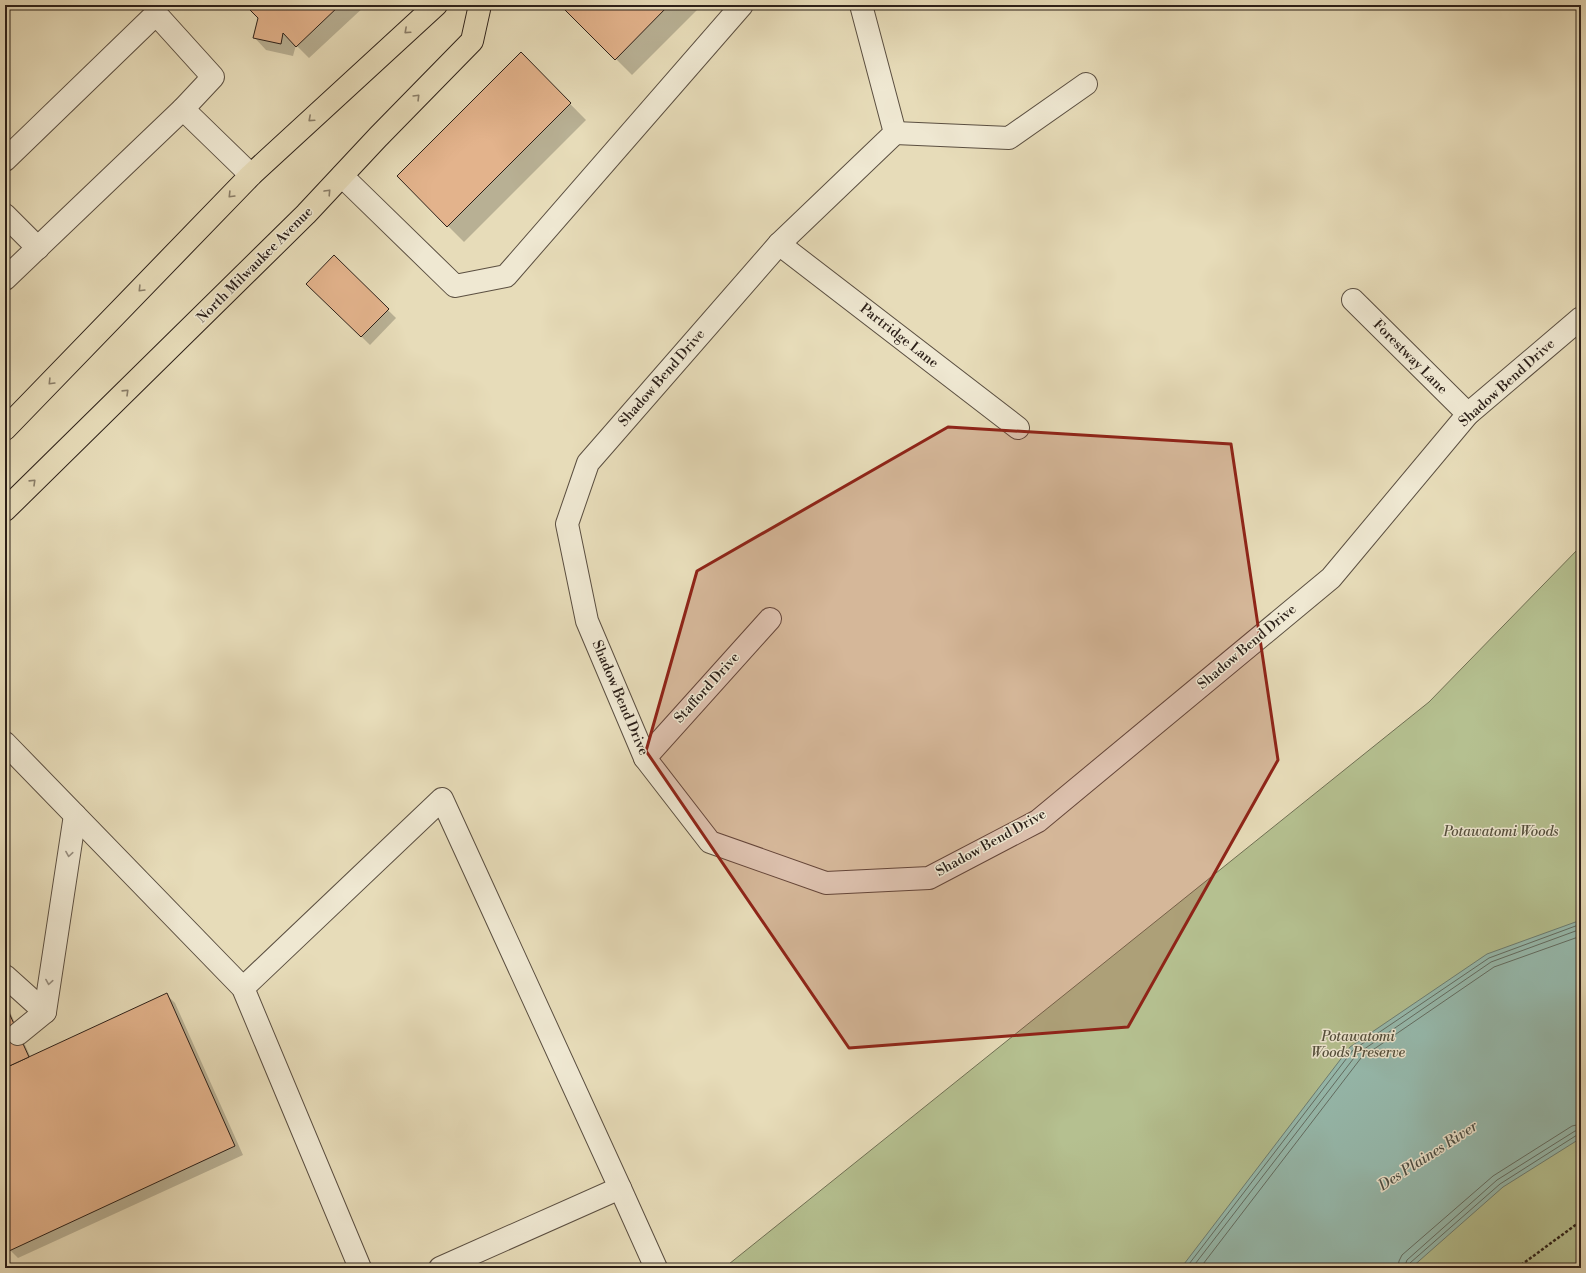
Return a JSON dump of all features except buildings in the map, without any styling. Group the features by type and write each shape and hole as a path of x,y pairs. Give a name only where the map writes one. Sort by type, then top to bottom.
{"main road":[{"path":"5,429 251,175 436,5"},
{"name":"North Milwaukee Avenue","path":"5,510 306,214 378,137 472,41 480,5"}],"street":[{"path":"342,176 455,286 506,276 742,5"},
{"path":"861,5 895,133 1009,138 1086,84"},
{"path":"5,160 156,14 213,78 183,109 5,279"},
{"path":"183,109 251,175"},
{"name":"Shadow Bend Drive","path":"895,133 779,244 588,463 567,524 587,621 644,758 710,842 826,882 929,878 1038,821 1331,578 1468,414 1581,318"},
{"path":"5,215 38,248"},
{"name":"Partridge Lane","path":"779,244 1018,428"},
{"name":"Forestway Lane","path":"1353,300 1468,414"},
{"name":"Stafford Drive","path":"644,758 770,619"},
{"path":"5,743 244,988 360,1268"},
{"path":"244,988 442,799 656,1268"},
{"path":"18,1034 45,1012 75,815"},
{"path":"5,976 45,1012"},
{"path":"440,1268 620,1188"}],"path":[{"path":"1517,1268 1581,1221"}],"highlighted area":[{"path":"948,427 1231,444 1278,760 1128,1027 849,1048 646,751 697,571"}],"green space":[{"name":"Potawatomi Woods Preserve","path":"1581,546 1581,1268 724,1268 1429,702"}],"water":[{"name":"Des Plaines River","path":"1581,920 1581,1138 1503,1187 1411,1268 1181,1268 1350,1047 1487,954"}],"park label":[{"name":"Potawatomi Woods","path":"1501,832"}]}
